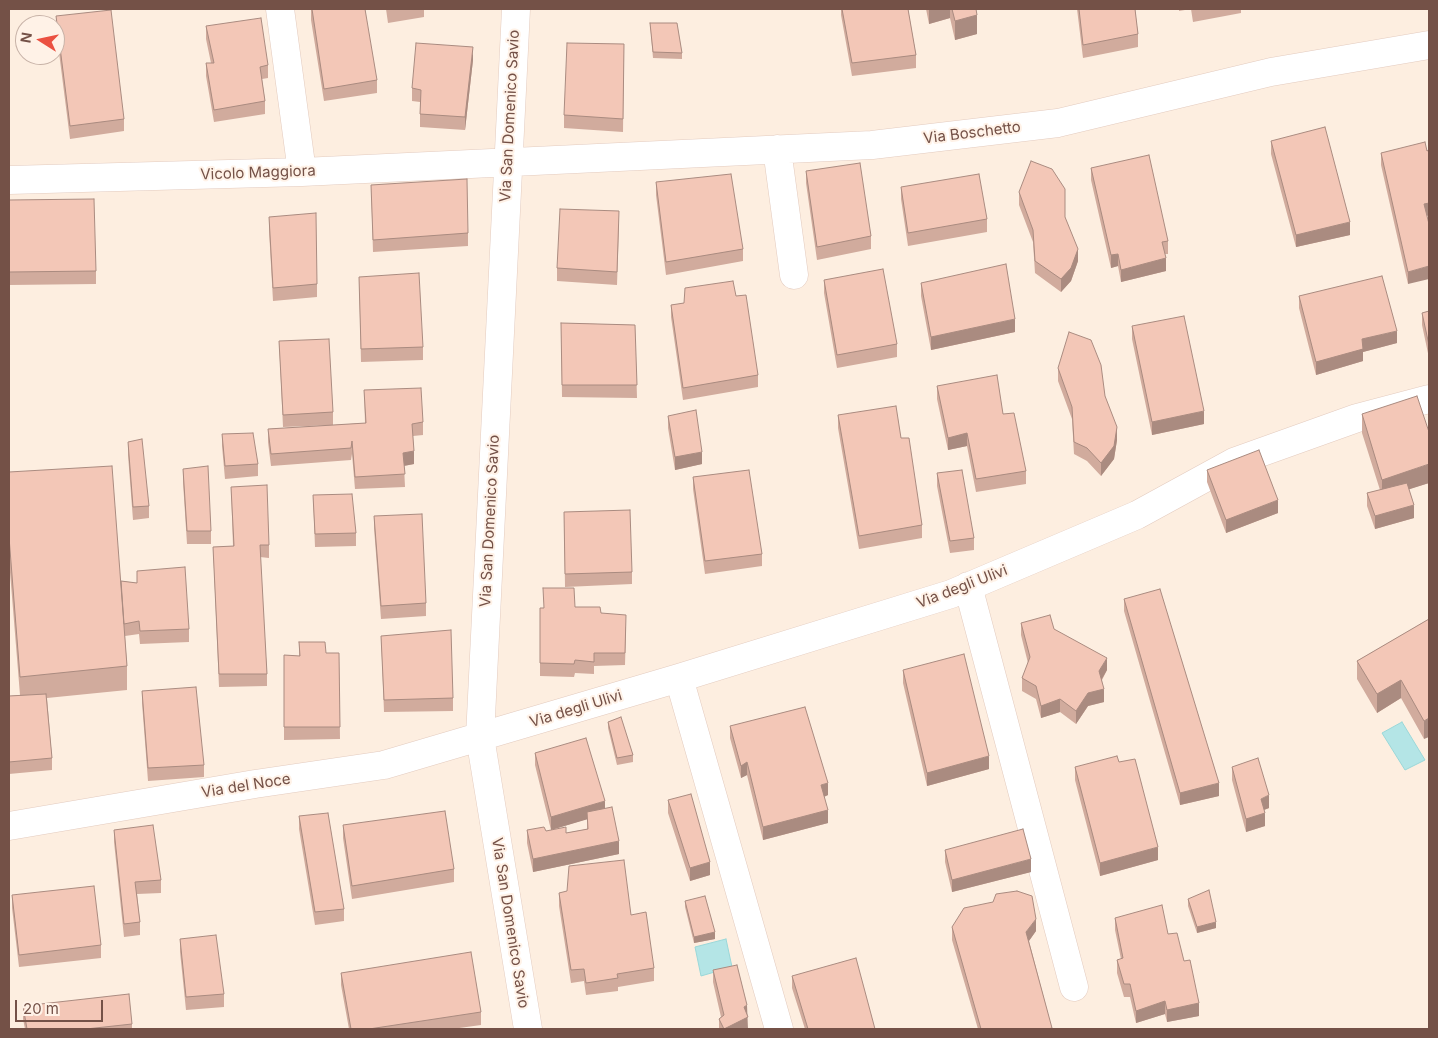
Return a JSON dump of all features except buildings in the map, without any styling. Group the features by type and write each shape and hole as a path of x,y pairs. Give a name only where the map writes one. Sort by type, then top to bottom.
{"street":[{"path":"280,9 302,172"},
{"name":"Via San Domenico Savio","path":"516,9 480,738 528,1029"},
{"name":"Via Boschetto","path":"507,163 872,144 1058,123 1271,72 1429,45"},
{"path":"777,149 794,275"},
{"name":"Vicolo Maggiora","path":"9,180 302,172 507,163"},
{"name":"Via degli Ulivi","path":"480,738 951,594 1136,516 1234,462 1357,418 1429,399"},
{"path":"968,586 1074,987"},
{"path":"679,678 779,1029"},
{"name":"Via del Noce","path":"9,826 255,784 384,766 480,738"}],"water":[{"path":"1402,722 1425,760 1405,770 1382,733"},
{"path":"726,939 732,967 701,976 695,947"}]}
